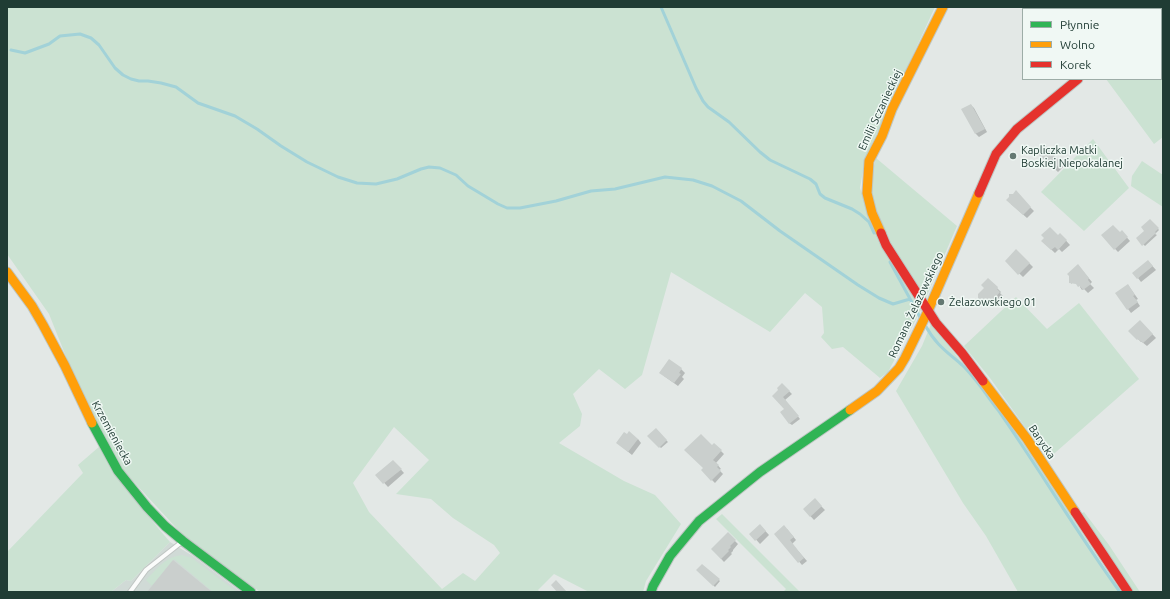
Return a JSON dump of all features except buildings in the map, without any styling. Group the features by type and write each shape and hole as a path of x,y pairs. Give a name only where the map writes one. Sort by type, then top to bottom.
{"street":[{"name":"Emilii Sczanieckiej","path":"927,313 886,245 872,213 867,193 869,161 882,136 892,109 943,7"},
{"name":"Romana Żelazowskiego","path":"651,592 670,556 699,521 760,472 876,391 898,368 920,329 996,154 1017,130 1077,80"},
{"name":"Krzemieniecka","path":"7,272 32,306 43,325 118,471 165,526 251,592"},
{"name":"Barycka","path":"927,313 962,353 1027,439 1128,592"}],"lane":[{"path":"130,592 146,570 183,541"}],"shaded area":[{"path":"170,542 193,556 241,592 111,592 126,580 131,581"}],"green space":[{"path":"7,7 935,7 865,159 860,188 871,220 921,310 888,372 880,378 843,347 832,349 821,337 824,333 822,307 805,293 770,332 671,272 642,375 625,389 599,369 573,394 582,414 580,426 559,443 624,481 655,495 681,524 646,581 643,592 589,592 554,574 538,590 540,592 260,592 181,533 121,468 77,384 49,314 7,254","holes":["394,427 429,460 396,494 431,499 453,518 494,545 500,553 475,581 463,573 442,589 369,512 353,483"]},
{"path":"1163,27 1163,137 1154,144 1107,80 1162,80"},
{"path":"1093,139 1129,188 1084,231 1041,192"},
{"path":"876,158 957,226 925,300 885,238 873,207 870,182"},
{"path":"1142,161 1163,175 1163,207 1131,186 1132,176"},
{"path":"1016,297 1047,329 1079,303 1139,379 1048,459 990,378 964,346"},
{"path":"931,324 1026,446 1120,592 1018,592 986,536 963,503 896,391 922,346"},
{"path":"100,446 133,496 170,542 131,581 126,580 111,592 7,592 7,552 83,473 78,465"},
{"path":"1084,512 1109,545 1140,592 1133,592 1080,514"},
{"path":"722,514 800,592 783,592 786,589 716,519"},
{"path":"182,555 192,558 237,592 213,592 174,559 152,586 146,580 166,561"}],"waterway":[{"path":"661,7 696,88 708,107 729,122 770,160 810,179 816,184 820,194 825,198 852,209 860,214 869,222 874,233"},
{"path":"11,50 25,53 49,44 60,36 80,34 91,38 99,45 115,68 123,75 139,81 161,83 176,87 198,103 235,116 307,162 338,177 357,183 376,184 397,179 421,169 429,167 440,168 456,175 468,186 498,204 507,208 520,208 556,201 591,191 615,189 665,177 693,180 712,186 741,201 780,231 879,298 893,304 910,299"},
{"path":"890,262 921,319"},
{"path":"925,325 937,343 972,375 998,410 1120,592"}],"traffic: fast":[{"path":"651,592 670,556 699,521 760,472 850,410"},
{"path":"92,423 118,471 147,507 165,526 183,541 251,592"}],"traffic: slow":[{"path":"881,233 872,213 867,193 869,161 882,136 892,109 943,7"},
{"path":"850,410 877,391 899,368 905,358 928,311 979,193"},
{"path":"7,272 32,306 43,325 65,366 92,423"},
{"path":"983,381 1027,439 1075,512"}],"traffic: jam":[{"path":"979,193 996,154 1017,129 1077,80"},
{"path":"881,233 886,245 936,323 962,353 983,381"},
{"path":"1075,512 1128,592"}],"place":[{"name":"Kapliczka Matki Boskiej Niepokalanej","path":"1013,156"},
{"name":"Żelazowskiego 01","path":"941,302"}]}
